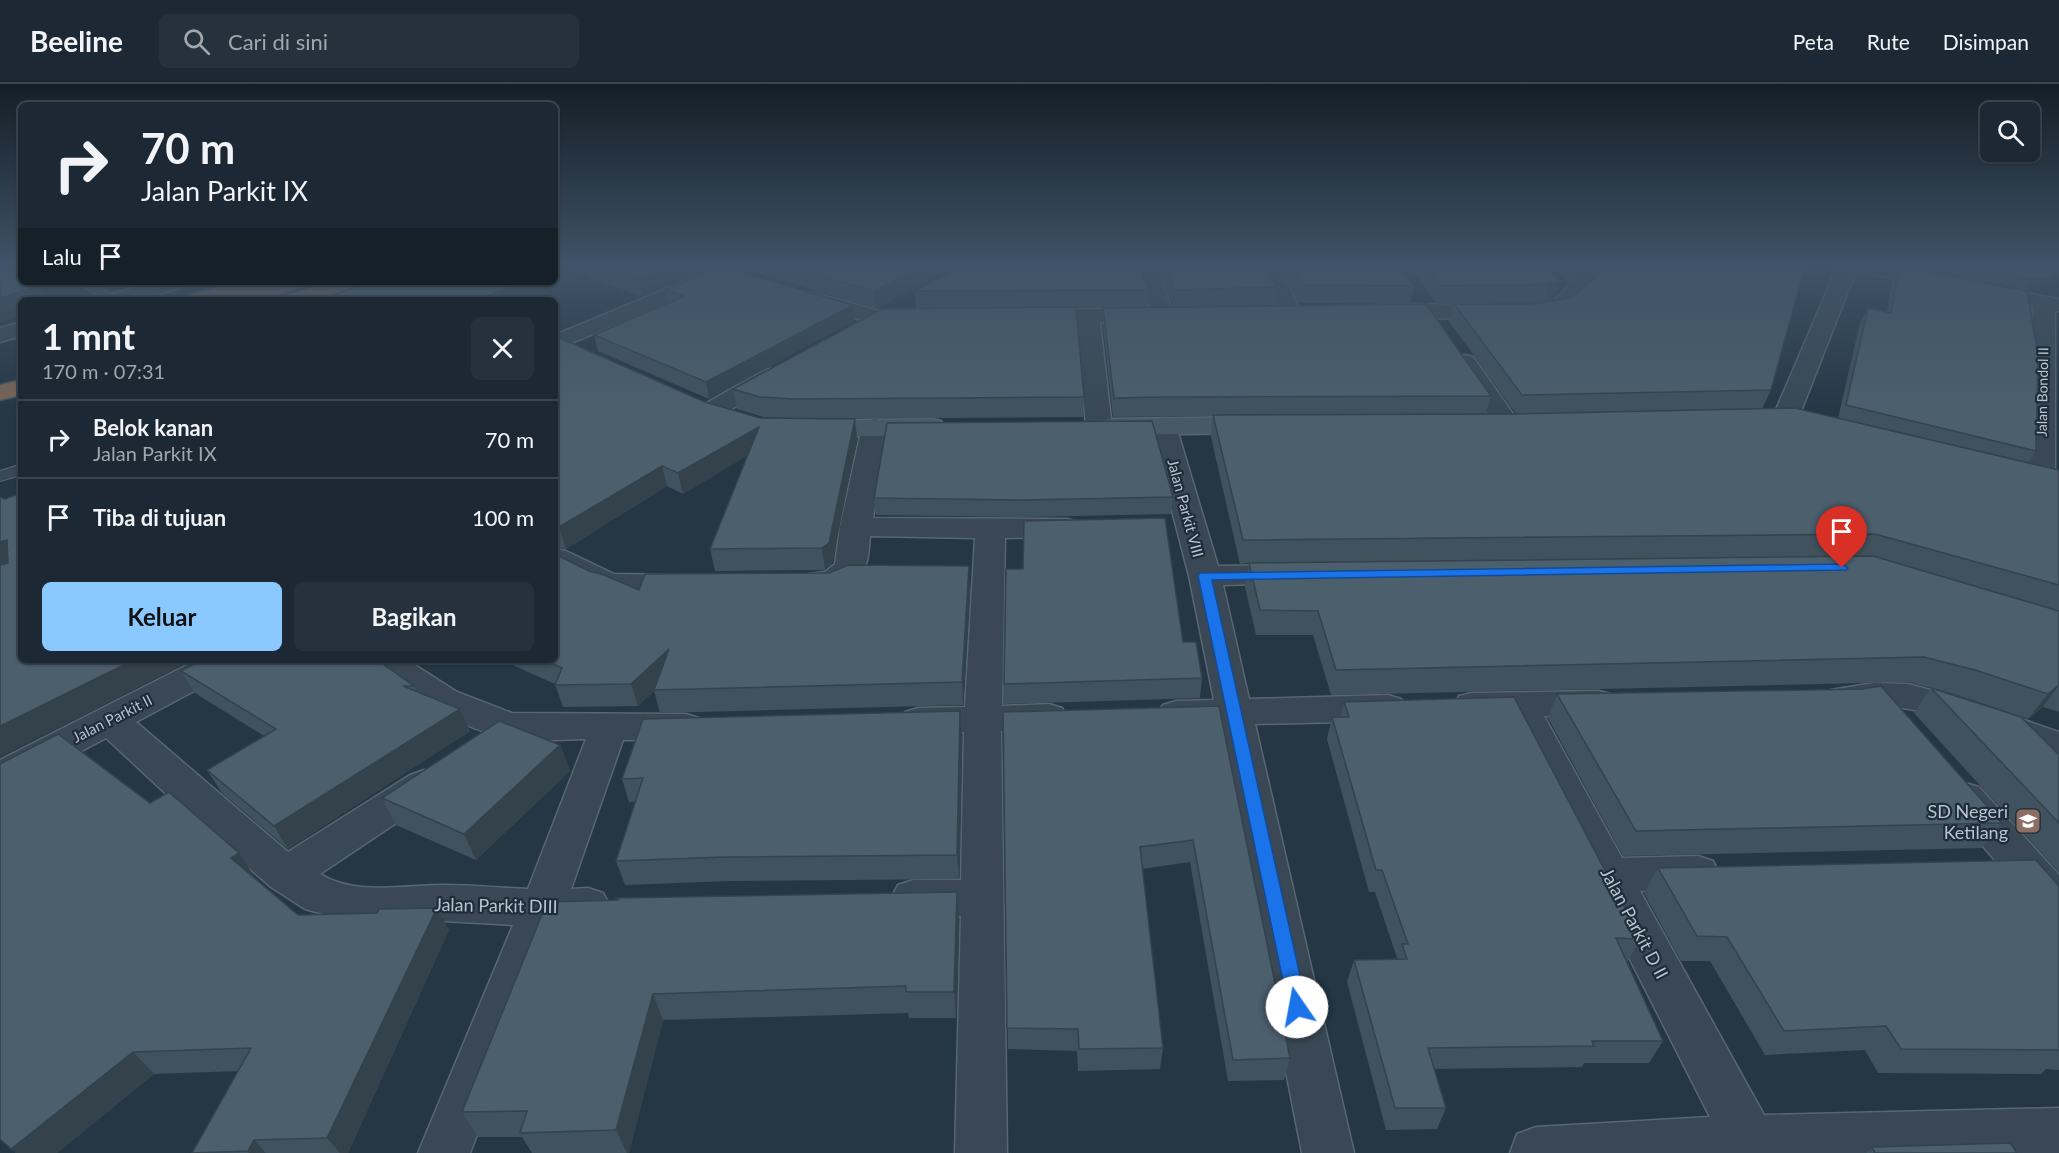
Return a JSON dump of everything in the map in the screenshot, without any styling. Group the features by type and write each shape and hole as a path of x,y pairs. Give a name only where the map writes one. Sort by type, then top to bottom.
{"highway":[{"path":"0,374 18,369"},
{"path":"0,393 18,388"}],"street":[{"path":"558,341 619,315"},
{"path":"867,315 878,318 937,317"},
{"path":"849,334 884,315"},
{"path":"1007,316 1174,315"},
{"path":"1433,315 1448,337 1520,425 1473,425"},
{"path":"1785,421 1828,315"},
{"name":"Jalan Bondol II","path":"2039,481 2051,354 2051,315"},
{"path":"1088,316 1087,427 1278,425"},
{"path":"0,335 18,330"},
{"path":"558,343 587,356"},
{"path":"743,422 700,406 789,367"},
{"name":"Jalan Parkit VIII","path":"1163,426 1174,526 1205,576 1328,1153"},
{"path":"785,583 832,582 844,575 850,565 855,527 875,427"},
{"path":"785,428 957,427"},
{"path":"855,527 990,529 1092,527"},
{"path":"981,1153 982,719 990,529"},
{"path":"558,560 608,585 715,584"},
{"path":"1205,576 1320,574"},
{"name":"Jalan Parkit II","path":"0,777 219,663"},
{"path":"388,663 444,700 509,726 610,725 663,728 722,726"},
{"path":"1874,695 1906,731"},
{"path":"1812,700 1847,699 1874,695 1908,696 1944,706 2059,746"},
{"path":"1143,715 1625,702"},
{"name":"Jalan Parkit D II","path":"1520,704 1753,1147"},
{"path":"888,721 1086,716"},
{"name":"Jalan Parkit DIII","path":"110,720 207,808 286,875 320,896 356,905 444,903 542,908 624,905"},
{"path":"444,1153 542,908 610,725"},
{"path":"286,875 509,726"},
{"path":"1946,776 2059,904"},
{"path":"1979,867 2025,866"},
{"path":"1610,875 1737,873"},
{"path":"870,898 983,898"},
{"path":"1536,1153 1753,1147 2059,1133"}],"lane":[{"path":"0,476 18,470"}],"building":[{"path":"640,315 834,315 706,382 594,335"},
{"path":"871,315 1077,315 1084,397 793,399 760,397 733,389"},
{"path":"1104,315 1434,315 1491,396 1164,397 1114,398"},
{"path":"1462,315 1791,315 1771,390 1522,395"},
{"path":"1866,315 2031,315 2038,355 2036,451 1846,405"},
{"path":"558,337 705,402 760,418 855,419 829,543 822,548 710,549 759,427 678,473 662,466 559,527"},
{"path":"1795,408 2059,470 2059,585 1875,534 1243,540 1213,415 1515,414"},
{"path":"1152,421 1173,497 1024,500 874,498 887,423"},
{"path":"18,494 18,663 128,663 0,726 0,565 8,563 7,540 0,542 0,497 5,499"},
{"path":"1165,518 1183,642 1196,642 1202,678 1004,684 1006,569 1023,569 1024,521"},
{"path":"558,556 589,571 639,590 645,574 829,573 848,565 969,566 962,682 654,690 669,649 631,684 555,685 562,668 551,663 558,663"},
{"path":"1873,556 2059,611 2059,685 2048,694 1975,670 1924,657 1336,670 1318,611 1260,610 1249,563"},
{"path":"196,663 381,663 414,686 403,686 460,709 274,826 207,770 276,729 181,671"},
{"path":"1881,686 2002,823 1636,831 1557,694 1862,689"},
{"path":"1931,688 2021,717 2059,755 2059,823"},
{"path":"1514,697 1641,939 1616,938 1663,1041 1592,1041 1594,1046 1428,1048 1446,1108 1395,1108 1354,960 1407,959 1402,944 1408,944 1382,870 1376,870 1332,717 1349,717 1344,702"},
{"path":"1219,706 1290,1058 1233,1060 1193,840 1140,847 1163,1048 1079,1049 1078,1029 1007,1028 1003,712"},
{"path":"960,711 957,855 724,857 616,861 643,778 622,779 643,719"},
{"path":"499,721 560,745 464,834 382,798"},
{"path":"58,734 150,803 169,792 239,853 231,858 298,915 377,913 379,909 437,908 327,1138 254,1140 248,1151 192,1153 251,1048 133,1052 11,1149 0,1139 0,764"},
{"path":"2036,860 2059,886 2059,1050 1901,1049 1886,1026 1784,1031 1727,937 1697,936 1658,868"},
{"path":"957,892 954,992 906,992 906,986 653,994 616,1130 520,1133 527,1111 462,1112 547,902 619,900 615,898"},
{"path":"2010,1143 2017,1153 1875,1153 1872,1147"}],"place":[{"name":"SD Negeri Ketilang","path":"2028,821"}],"route":[{"path":"1297,1007 1205,576 1842,568"}]}
